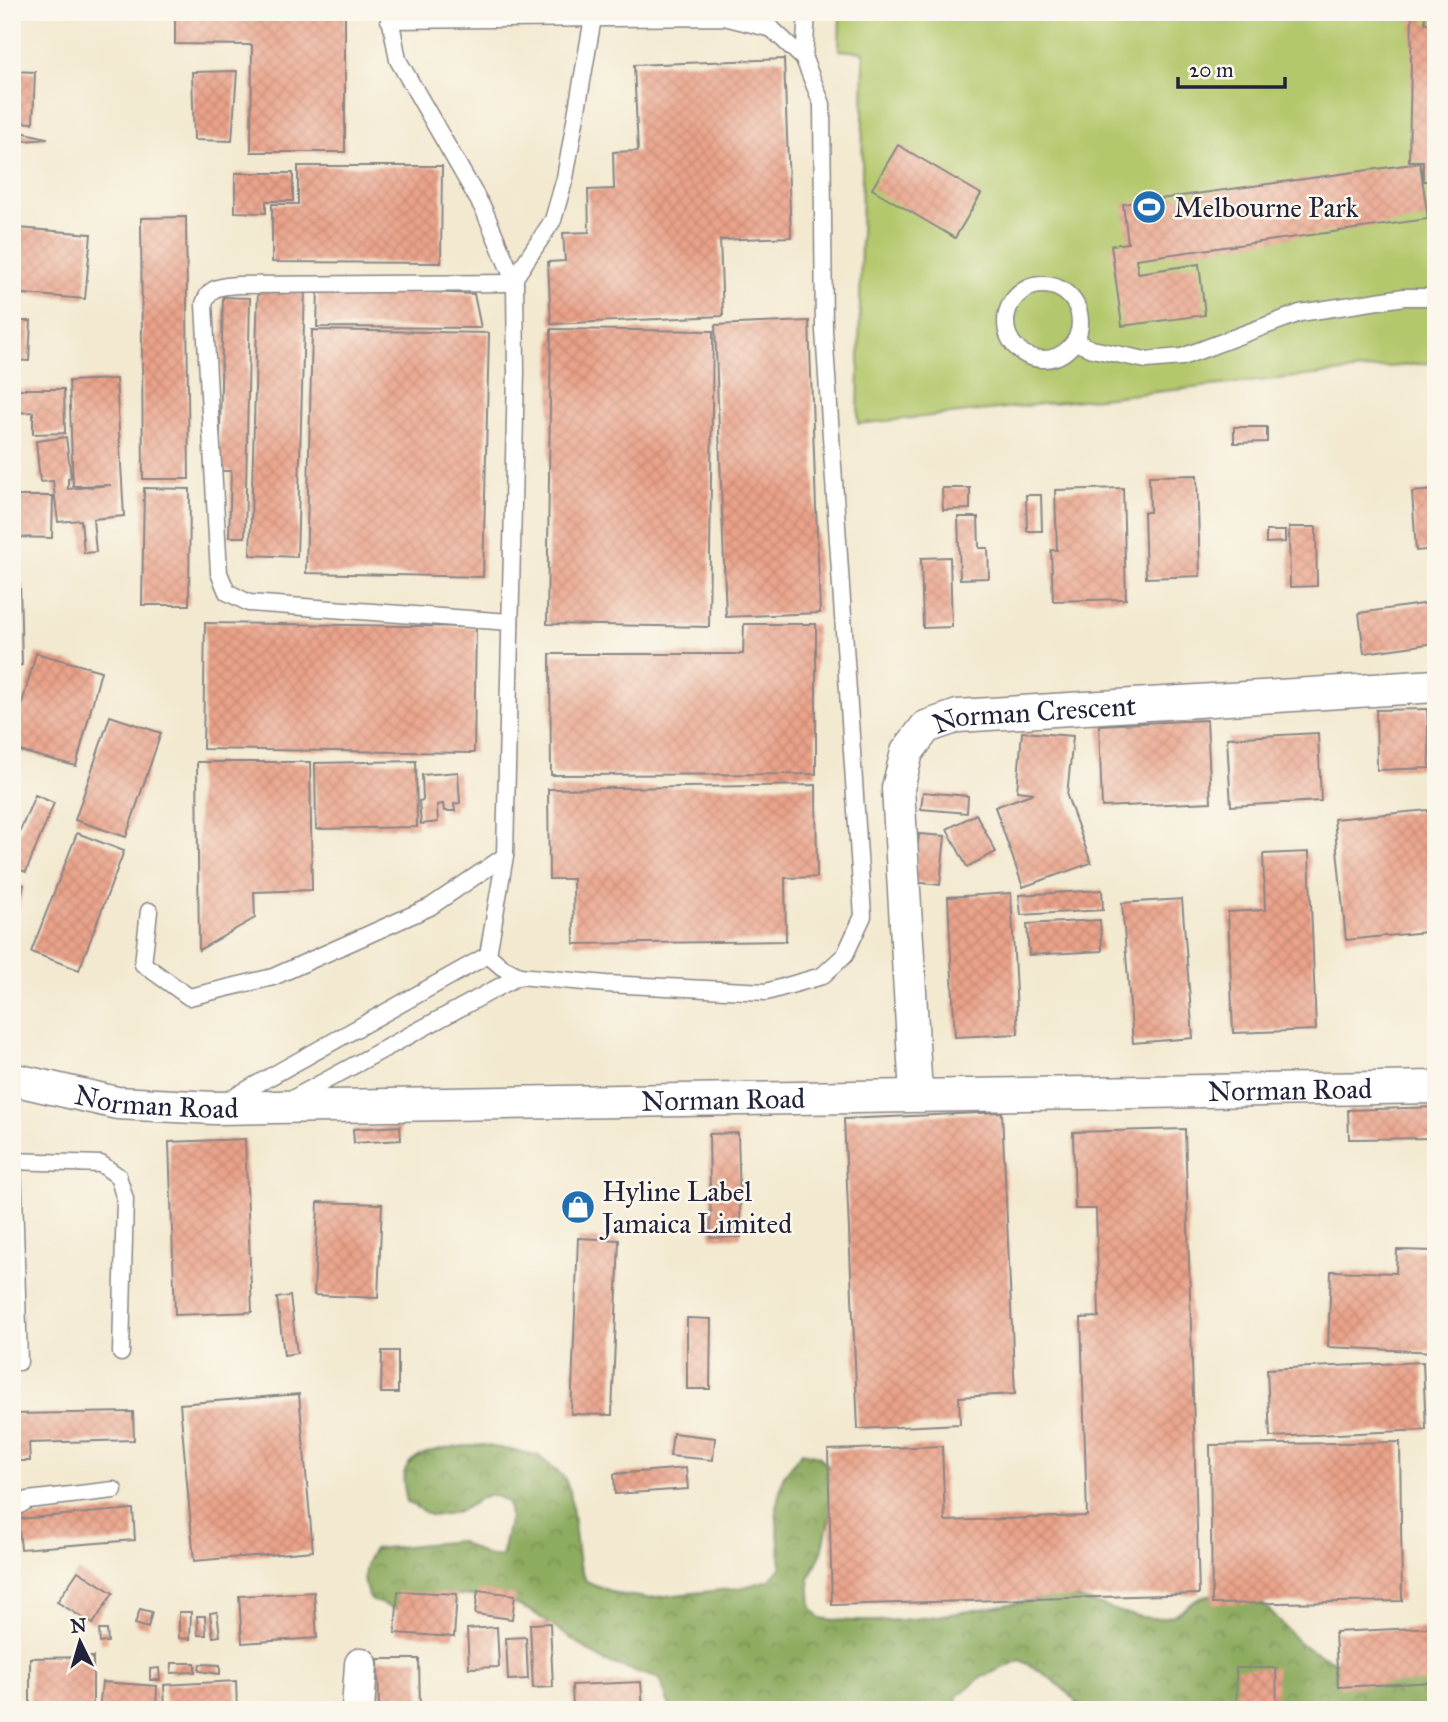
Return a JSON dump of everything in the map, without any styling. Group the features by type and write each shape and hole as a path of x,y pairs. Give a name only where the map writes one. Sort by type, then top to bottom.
{"street":[{"name":"Norman Crescent","path":"916,1094 898,788 907,752 926,727 958,716 1436,686"},
{"name":"Norman Road","path":"12,1079 117,1103 214,1108 1436,1087"},
{"path":"358,1710 361,1664"}],"lane":[{"path":"804,59 807,12"},
{"path":"389,16 724,17 772,29 804,59 822,104 824,331 863,916 845,954 822,976 766,992 606,984 519,976 488,955 505,856 516,371 514,281 484,210 398,60 389,16"},
{"path":"514,281 553,220 565,178 593,18"},
{"path":"510,622 249,603 228,592 219,573 204,304 207,293 215,287 237,285 514,281"},
{"path":"1044,285 1062,289 1076,304 1081,323 1075,342 1061,356 1042,360 1023,355 1009,341 1004,322 1010,303 1024,289 1044,285"},
{"path":"1075,342 1092,349 1146,360 1182,356 1300,313 1404,297 1436,297"},
{"path":"149,911 143,964 189,997 273,977 418,913 505,856"},
{"path":"214,1108 488,955"},
{"path":"280,1106 519,976"},
{"path":"19,1362 13,1161 101,1164 118,1176 125,1199 121,1353"},
{"path":"12,1510 28,1500 114,1490"}],"green space":[{"name":"Melbourne Park","path":"840,12 1436,12 1436,362 858,424 864,52 839,50"},
{"path":"483,1445 537,1455 564,1477 570,1491 579,1565 586,1581 617,1594 647,1598 740,1588 770,1580 781,1567 776,1508 783,1477 802,1452 819,1456 829,1468 834,1498 822,1552 809,1578 811,1606 820,1618 849,1621 910,1619 1062,1595 1131,1615 1155,1618 1173,1615 1195,1600 1208,1595 1242,1596 1267,1607 1304,1646 1336,1662 1377,1674 1436,1679 1436,1710 1289,1710 1272,1696 1201,1702 1185,1710 1082,1710 1054,1681 1020,1660 980,1678 956,1697 959,1710 671,1710 660,1679 604,1661 531,1611 503,1599 449,1594 435,1596 398,1610 371,1600 365,1574 367,1561 374,1549 459,1541 485,1555 501,1557 510,1517 508,1503 488,1495 458,1511 432,1516 407,1502 404,1488 404,1474 408,1465 416,1458 438,1450"}],"building":[{"path":"175,12 345,12 345,152 251,152 252,45 175,44"},
{"path":"1412,12 1425,12 1425,23 1436,23 1436,181 1423,181 1423,161 1409,161"},
{"path":"784,59 791,237 720,240 723,316 551,324 548,262 565,261 563,233 589,232 588,190 614,189 613,152 638,151 634,65"},
{"path":"12,71 35,72 33,123 12,122"},
{"path":"237,71 232,141 194,140 192,72"},
{"path":"12,130 47,138 47,139 12,142"},
{"path":"898,145 981,194 955,238 872,189"},
{"path":"1420,163 1428,219 1136,259 1138,273 1199,264 1205,315 1122,326 1111,245 1128,243 1123,204"},
{"path":"298,166 442,166 441,263 272,262 272,204 298,204"},
{"path":"235,173 293,173 293,201 266,201 266,213 235,212"},
{"path":"186,217 189,479 143,479 141,218"},
{"path":"18,228 91,234 85,299 12,293"},
{"path":"318,287 474,294 481,328 317,327"},
{"path":"258,288 305,289 297,557 250,555"},
{"path":"223,297 250,298 245,537 229,537 231,471 219,471"},
{"path":"12,321 31,321 29,361 12,360"},
{"path":"809,321 820,613 726,617 715,325"},
{"path":"551,329 713,331 709,627 547,624"},
{"path":"312,330 489,333 483,577 306,573"},
{"path":"116,379 124,516 93,519 96,552 84,553 81,520 58,522 53,481 40,482 36,441 66,437 71,477 68,479 68,489 111,485 73,486 69,381"},
{"path":"12,389 64,389 65,433 33,434 33,412 12,413"},
{"path":"1234,427 1267,427 1267,442 1234,443"},
{"path":"1197,475 1200,576 1146,578 1144,512 1150,512 1149,476"},
{"path":"144,488 190,489 189,605 142,605"},
{"path":"942,488 970,488 970,509 943,510"},
{"path":"1123,488 1126,599 1053,601 1051,550 1057,550 1055,490"},
{"path":"1436,490 1436,549 1416,551 1412,492"},
{"path":"1026,495 1041,495 1042,531 1027,531"},
{"path":"12,496 53,496 52,538 12,537"},
{"path":"958,517 978,517 979,548 988,548 989,578 960,579"},
{"path":"1289,527 1316,527 1317,586 1290,587"},
{"path":"1266,531 1285,531 1285,542 1266,543"},
{"path":"950,557 952,627 923,628 921,558"},
{"path":"12,583 20,583 22,665 12,666"},
{"path":"1436,602 1436,643 1364,653 1359,613"},
{"path":"205,623 476,627 474,753 203,749"},
{"path":"744,624 816,624 816,774 551,775 550,654 743,654"},
{"path":"36,653 101,671 76,766 12,749 12,740"},
{"path":"1427,709 1430,768 1377,770 1376,710"},
{"path":"110,716 161,733 126,837 75,820"},
{"path":"1207,720 1211,802 1102,807 1099,725"},
{"path":"1022,732 1073,736 1067,796 1091,863 1023,887 995,807 1034,793 1017,791"},
{"path":"1318,733 1321,801 1231,806 1227,738"},
{"path":"416,761 417,827 316,829 315,763"},
{"path":"197,762 310,762 312,890 254,892 255,918 199,950"},
{"path":"458,772 460,803 454,804 455,811 444,811 443,804 437,805 438,822 421,824 419,801 423,800 422,775"},
{"path":"816,785 817,877 785,878 786,941 574,944 573,879 549,879 548,789"},
{"path":"923,792 968,796 967,813 921,809"},
{"path":"35,795 54,803 26,872 12,867 12,850"},
{"path":"1428,810 1436,891 1436,931 1346,940 1334,819"},
{"path":"976,814 996,852 967,867 947,829"},
{"path":"77,833 124,851 79,970 31,952"},
{"path":"919,834 945,836 940,885 914,882"},
{"path":"1309,852 1316,1030 1233,1033 1228,912 1265,910 1263,854"},
{"path":"12,882 24,885 13,930 12,930"},
{"path":"1102,890 1103,910 1021,915 1019,895"},
{"path":"1011,893 1018,1034 955,1037 948,897"},
{"path":"1182,899 1193,1038 1133,1043 1122,903"},
{"path":"1100,920 1102,951 1029,955 1027,924"},
{"path":"1436,1107 1436,1138 1349,1139 1348,1110"},
{"path":"1002,1112 1015,1394 959,1397 960,1424 858,1429 844,1119"},
{"path":"400,1126 401,1140 354,1143 353,1129"},
{"path":"1185,1129 1199,1594 832,1605 828,1450 942,1446 945,1521 1087,1516 1081,1318 1099,1317 1096,1209 1075,1209 1073,1132"},
{"path":"738,1133 741,1237 711,1238 709,1134"},
{"path":"245,1139 252,1312 175,1315 169,1142"},
{"path":"318,1202 382,1204 378,1298 314,1295"},
{"path":"578,1238 619,1240 612,1415 571,1414"},
{"path":"1397,1250 1436,1251 1436,1352 1328,1347 1331,1271 1396,1273"},
{"path":"290,1296 297,1353 284,1355 277,1298"},
{"path":"687,1318 711,1319 710,1389 687,1389"},
{"path":"382,1351 398,1351 398,1393 381,1393"},
{"path":"1423,1362 1426,1430 1270,1437 1267,1369"},
{"path":"299,1394 313,1551 194,1561 180,1404"},
{"path":"133,1412 134,1440 29,1443 30,1461 12,1461 12,1414"},
{"path":"673,1433 715,1438 713,1460 670,1456"},
{"path":"1400,1442 1402,1601 1212,1604 1210,1445"},
{"path":"686,1468 688,1489 615,1494 614,1474"},
{"path":"133,1509 135,1540 21,1549 18,1519"},
{"path":"78,1571 113,1593 93,1624 57,1602"},
{"path":"478,1590 515,1595 512,1619 475,1614"},
{"path":"398,1591 457,1594 454,1637 395,1633"},
{"path":"314,1592 317,1638 242,1643 239,1596"},
{"path":"140,1609 152,1612 148,1628 135,1624"},
{"path":"179,1612 191,1612 190,1639 179,1638"},
{"path":"217,1612 220,1636 213,1637 210,1613"},
{"path":"197,1616 205,1616 206,1635 198,1635"},
{"path":"550,1623 553,1687 533,1688 530,1624"},
{"path":"497,1627 499,1667 469,1668 467,1629"},
{"path":"1436,1627 1436,1682 1338,1687 1335,1632"},
{"path":"99,1630 107,1630 108,1642 100,1643"},
{"path":"526,1637 528,1679 508,1680 506,1638"},
{"path":"93,1657 93,1710 30,1710 30,1658"},
{"path":"378,1659 419,1659 420,1710 379,1710"},
{"path":"172,1663 195,1663 195,1672 171,1673"},
{"path":"200,1664 220,1665 220,1674 199,1671"},
{"path":"159,1668 160,1680 150,1680 150,1669"},
{"path":"1236,1668 1276,1668 1277,1710 1237,1710"},
{"path":"236,1681 237,1710 165,1710 164,1685"},
{"path":"102,1682 157,1686 156,1710 99,1710"},
{"path":"641,1682 643,1710 573,1710 572,1685"}],"place":[{"name":"Melbourne Park","path":"1149,207"},
{"name":"Hyline Label Jamaica Limited","path":"578,1207"}]}
